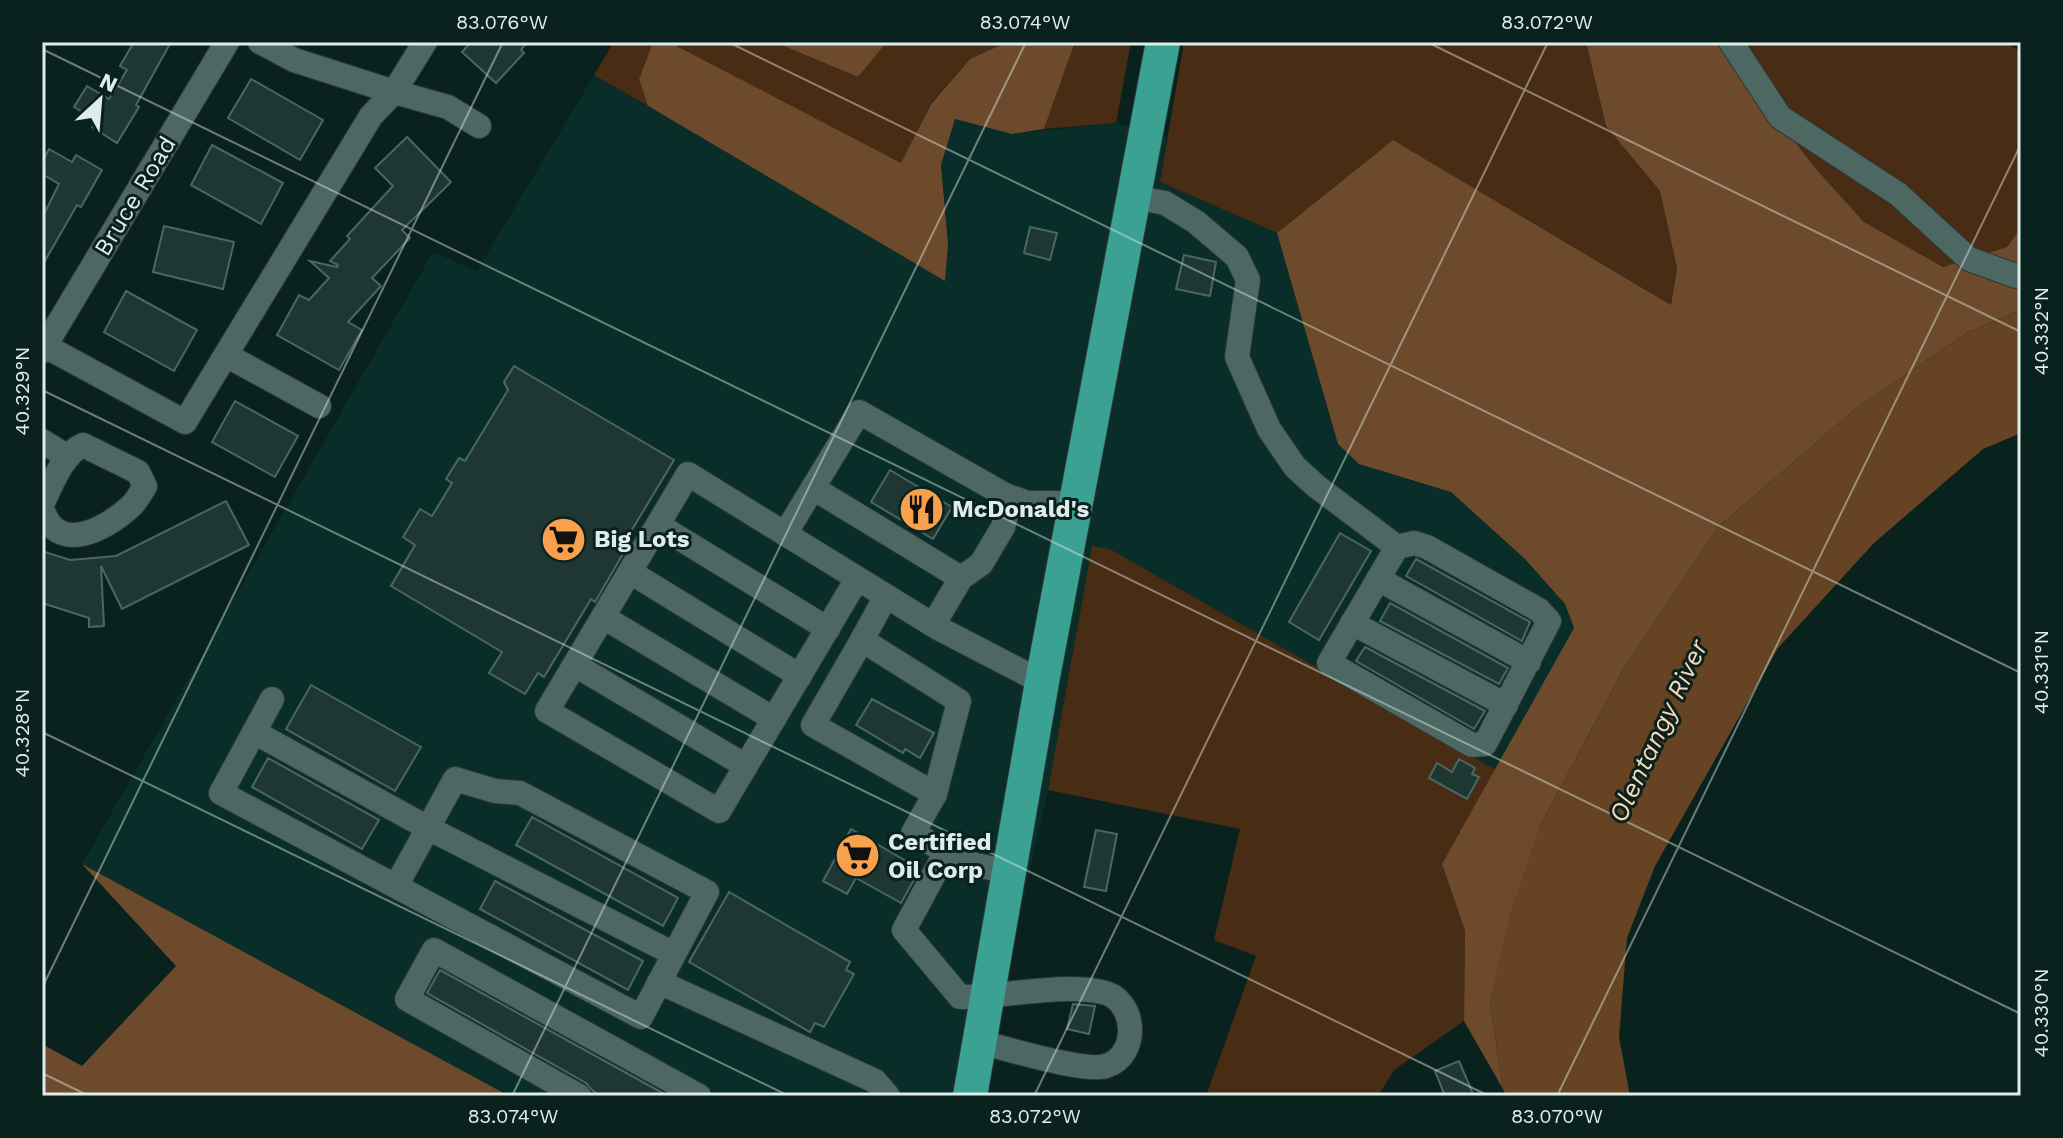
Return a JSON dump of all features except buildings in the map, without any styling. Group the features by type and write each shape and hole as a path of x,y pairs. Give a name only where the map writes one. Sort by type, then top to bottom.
{"highway":[{"path":"970,1096 1042,682 1163,42"}],"street":[{"name":"Bruce Road","path":"44,348 227,42"},
{"path":"260,42 294,60 448,107 479,126"},
{"path":"44,348 185,422 371,116 394,92 425,42"},
{"path":"1731,42 1780,117 1898,194 1969,259 2016,276 2021,274"},
{"path":"1133,197 1165,203 1196,222 1237,257 1248,280 1237,357 1269,429 1295,467 1397,547"},
{"path":"226,355 319,406"},
{"path":"785,534 859,412 1005,495 1028,503 1076,503"},
{"path":"42,441 68,457"},
{"path":"83,445 138,472 145,486 131,507 84,536 63,535 47,523 42,506 68,457 75,448 83,445"},
{"path":"857,579 719,811 547,711 688,474 933,625 1042,682"},
{"path":"813,488 961,578"},
{"path":"933,625 961,578 981,564 1003,527 1005,495"},
{"path":"658,525 828,629"},
{"path":"1414,543 1427,547 1546,616 1549,621 1485,744 1472,745 1329,663 1397,547 1414,543"},
{"path":"630,572 800,676"},
{"path":"1378,579 1529,662"},
{"path":"886,596 813,725 935,794"},
{"path":"603,617 774,719"},
{"path":"1352,623 1506,705"},
{"path":"862,640 959,701 935,794 913,833 966,863 1010,872"},
{"path":"575,665 746,766"},
{"path":"272,699 221,793 641,1017 707,892 520,793 495,791 455,779 396,886"},
{"path":"254,732 428,828 674,954"},
{"path":"946,852 904,930 960,997 1048,991 1103,992 1121,1001 1130,1020 1130,1038 1123,1053 1108,1066 1088,1067 979,1042"},
{"path":"579,1096 407,999 434,950 699,1096"},
{"path":"659,982 875,1081 888,1096"}],"shaded area":[{"path":"614,42 653,42 639,79 648,106 594,75"},
{"path":"653,42 669,42 901,163 931,104 970,59 1007,42 1075,42 1044,129 1012,134 955,119 941,165 948,244 945,281 648,106 639,79"},
{"path":"669,42 774,42 858,77 887,42 1007,42 970,59 931,103 901,164"},
{"path":"774,42 887,42 858,77"},
{"path":"1075,42 1131,42 1116,123 1044,129"},
{"path":"1184,42 1586,42 1606,126 1660,191 1677,268 1671,305 1393,140 1277,233 1160,182"},
{"path":"1586,42 1718,42 1816,169 1864,222 1943,267 2007,247 2021,228 2021,310 1968,332 1853,411 1717,528 1623,670 1540,826 1490,1003 1503,1089 1464,1021 1465,931 1442,864 1574,628 1565,604 1525,559 1451,492 1359,464 1338,444 1277,233 1393,140 1671,305 1677,268 1660,191 1606,126"},
{"path":"1718,42 2006,42 2021,52 2021,228 2008,247 1943,267 1864,222 1816,169"},
{"path":"594,75 945,280 948,244 941,165 955,119 1012,134 1116,123 1167,136 1160,182 1277,233 1338,444 1359,464 1451,492 1525,559 1565,604 1574,629 1496,770 1110,549 1092,546 1048,790 979,1096 509,1096 82,864 433,252 477,271"},
{"path":"1092,546 1110,549 1496,770 1442,864 1465,931 1464,1021 1394,1070 1378,1096 1206,1096 1256,956 1214,940 1240,829 1048,790"},
{"path":"82,864 509,1096 42,1096 42,1044 82,1066 176,966"}],"water":[{"name":"Olentangy River","path":"2021,310 2021,433 1983,449 1874,543 1778,648 1655,866 1627,938 1619,1037 1630,1096 1506,1096 1490,1003 1509,917 1540,826 1623,670 1717,528 1853,411 1968,332"}],"place":[{"name":"McDonald's","path":"921,509"},
{"name":"Big Lots","path":"563,539"},
{"name":"Certified Oil Corp","path":"857,856"}]}
